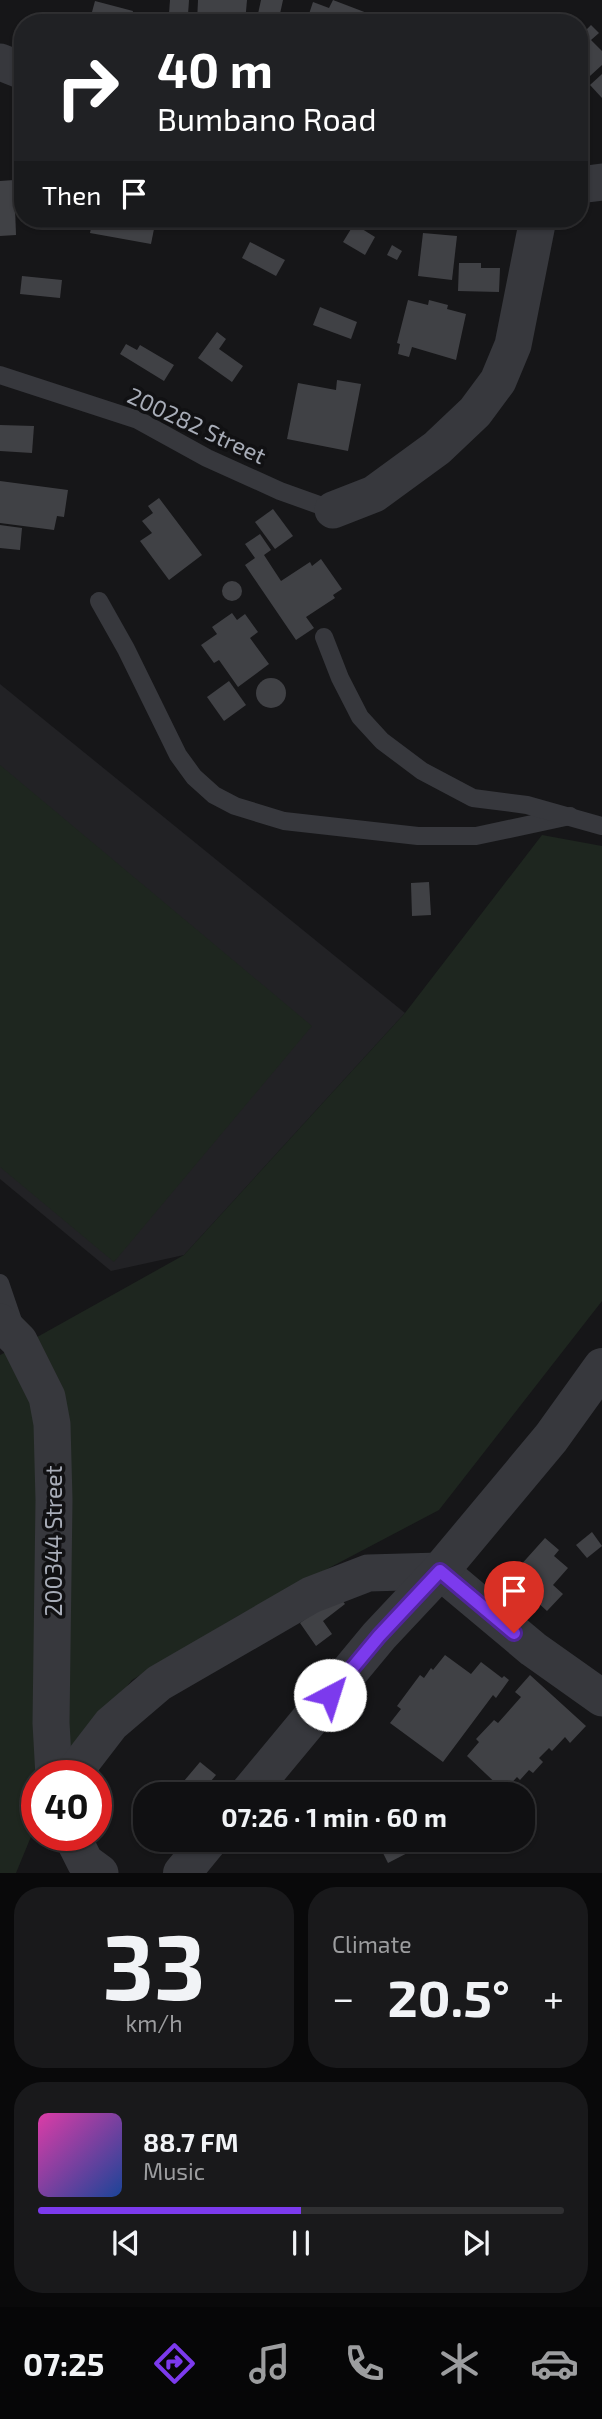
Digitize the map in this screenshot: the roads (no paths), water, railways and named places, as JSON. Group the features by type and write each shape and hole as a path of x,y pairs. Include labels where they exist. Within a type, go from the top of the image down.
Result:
{"street":[{"path":"333,510 374,494 437,448 475,412 498,381 513,345 536,228"},
{"name":"200344 Street","path":"10,1331 47,1397 52,1424 53,1760"},
{"path":"258,1782 379,1636 440,1571 551,1438 602,1367"},
{"path":"83,1760 111,1724 159,1683 311,1595 368,1573 440,1571 533,1648 602,1698"},
{"path":"182,1873 199,1852"}],"lane":[{"name":"200282 Street","path":"0,374 138,420 206,458 280,491 333,510"},
{"path":"99,601 126,649 178,755 194,777 214,795 235,806 284,821 418,836 476,836 570,816"},
{"path":"324,637 360,718 382,741 422,771 473,798 527,805 602,826"},
{"path":"0,1283 10,1331"}]}
